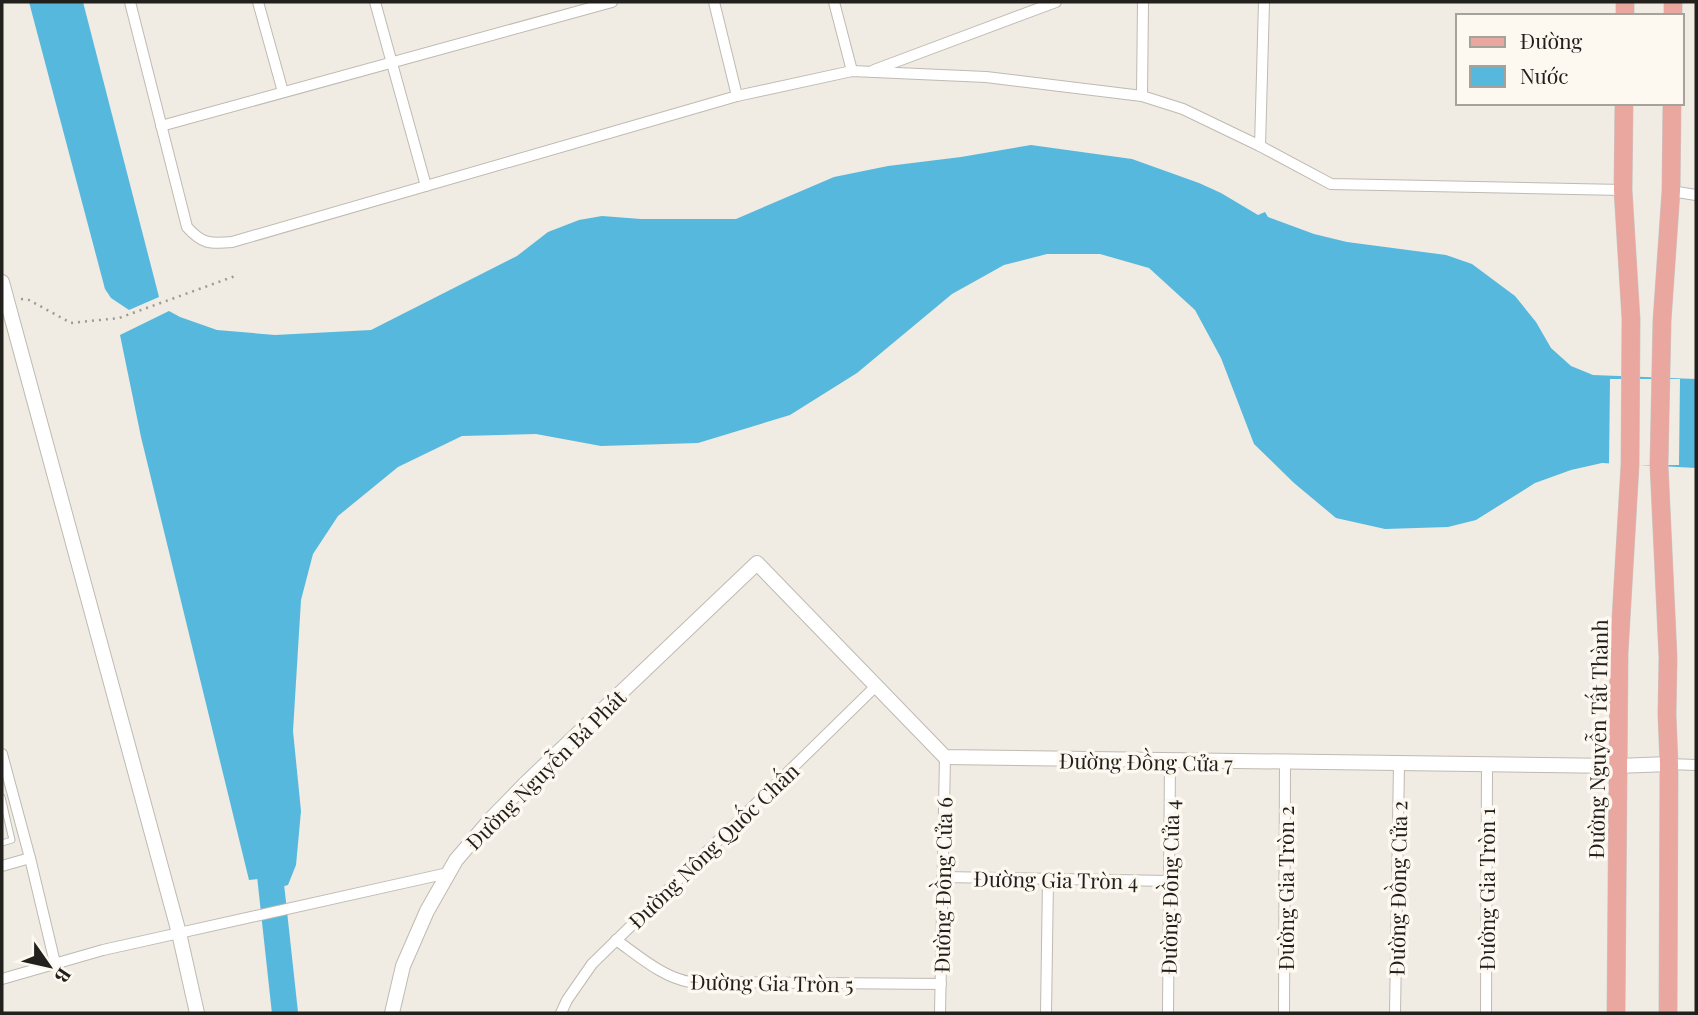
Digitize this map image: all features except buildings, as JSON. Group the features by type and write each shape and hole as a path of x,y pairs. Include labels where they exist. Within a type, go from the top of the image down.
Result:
{"main road":[{"path":"1623,190 1624,105"},
{"path":"1668,1013 1668,657 1659,465 1662,321 1671,191 1672,105"},
{"name":"Đường Nguyễn Tất Thành","path":"1616,1013 1619,653 1630,465 1631,319 1623,190"}],"street":[{"path":"130,2 187,227 197,238 212,244 232,242 737,96 852,71 986,77 1142,96 1183,109 1331,184 1623,190"},
{"path":"258,2 283,92"},
{"path":"375,2 426,186"},
{"path":"559,2 562,16"},
{"path":"162,126 612,2"},
{"path":"713,2 737,96"},
{"path":"834,2 852,71"},
{"path":"868,72 1056,2"},
{"path":"1142,96 1143,2"},
{"path":"1260,146 1264,2"},
{"path":"1671,191 1696,195"},
{"path":"2,282 3,297 178,933 197,1013"},
{"name":"Đường Nguyễn Bá Phát","path":"392,1013 404,966 427,911 464,850 517,792 757,563 876,686"},
{"path":"876,686 945,757"},
{"name":"Đường Nông Quốc Chấn","path":"561,1013 592,964 615,940 876,686"},
{"path":"2,754 55,963"},
{"name":"Đường Đồng Cửa 7","path":"945,757 1487,765 1669,764"},
{"name":"Đường Đồng Cửa 6","path":"940,1013 945,757"},
{"name":"Đường Đồng Cửa 4","path":"1168,1013 1170,761"},
{"name":"Đường Gia Tròn 2","path":"1284,1013 1285,762"},
{"name":"Đường Đồng Cửa 2","path":"1395,1013 1399,764"},
{"path":"1669,764 1696,765"},
{"name":"Đường Gia Tròn 1","path":"1486,1013 1487,765"},
{"path":"2,866 30,858"},
{"path":"2,979 103,950 448,873"},
{"name":"Đường Gia Tròn 4","path":"942,877 1169,881"},
{"path":"1046,1013 1048,879"},
{"name":"Đường Gia Tròn 5","path":"615,940 675,979 691,982 941,984"}],"lane":[{"path":"2,797 12,840 2,843"}],"path":[{"path":"3,297 29,300 71,323 83,322 119,318 238,275"}],"water":[{"path":"29,2 83,2 159,297 129,310 111,298 105,289"},
{"path":"1031,145 1132,159 1199,183 1258,215 1265,212 1268,217 1314,234 1347,242 1446,255 1472,264 1515,296 1536,322 1551,348 1571,366 1593,375 1696,379 1696,468 1602,463 1571,470 1535,483 1476,520 1448,527 1385,529 1336,518 1294,483 1254,444 1221,358 1195,310 1149,268 1100,254 1047,254 1004,265 952,294 857,373 790,415 698,443 601,446 536,434 462,436 398,467 338,516 313,554 301,600 293,731 301,811 296,865 288,885 267,891 258,879 249,880 141,437 120,335 169,311 217,330 275,335 371,330 517,256 548,232 579,220 602,216 641,219 736,219 834,177 888,166"}],"pier":[{"path":"1610,379 1680,379 1679,465 1609,465"}],"waterway":[{"path":"268,857 285,1013"}]}
